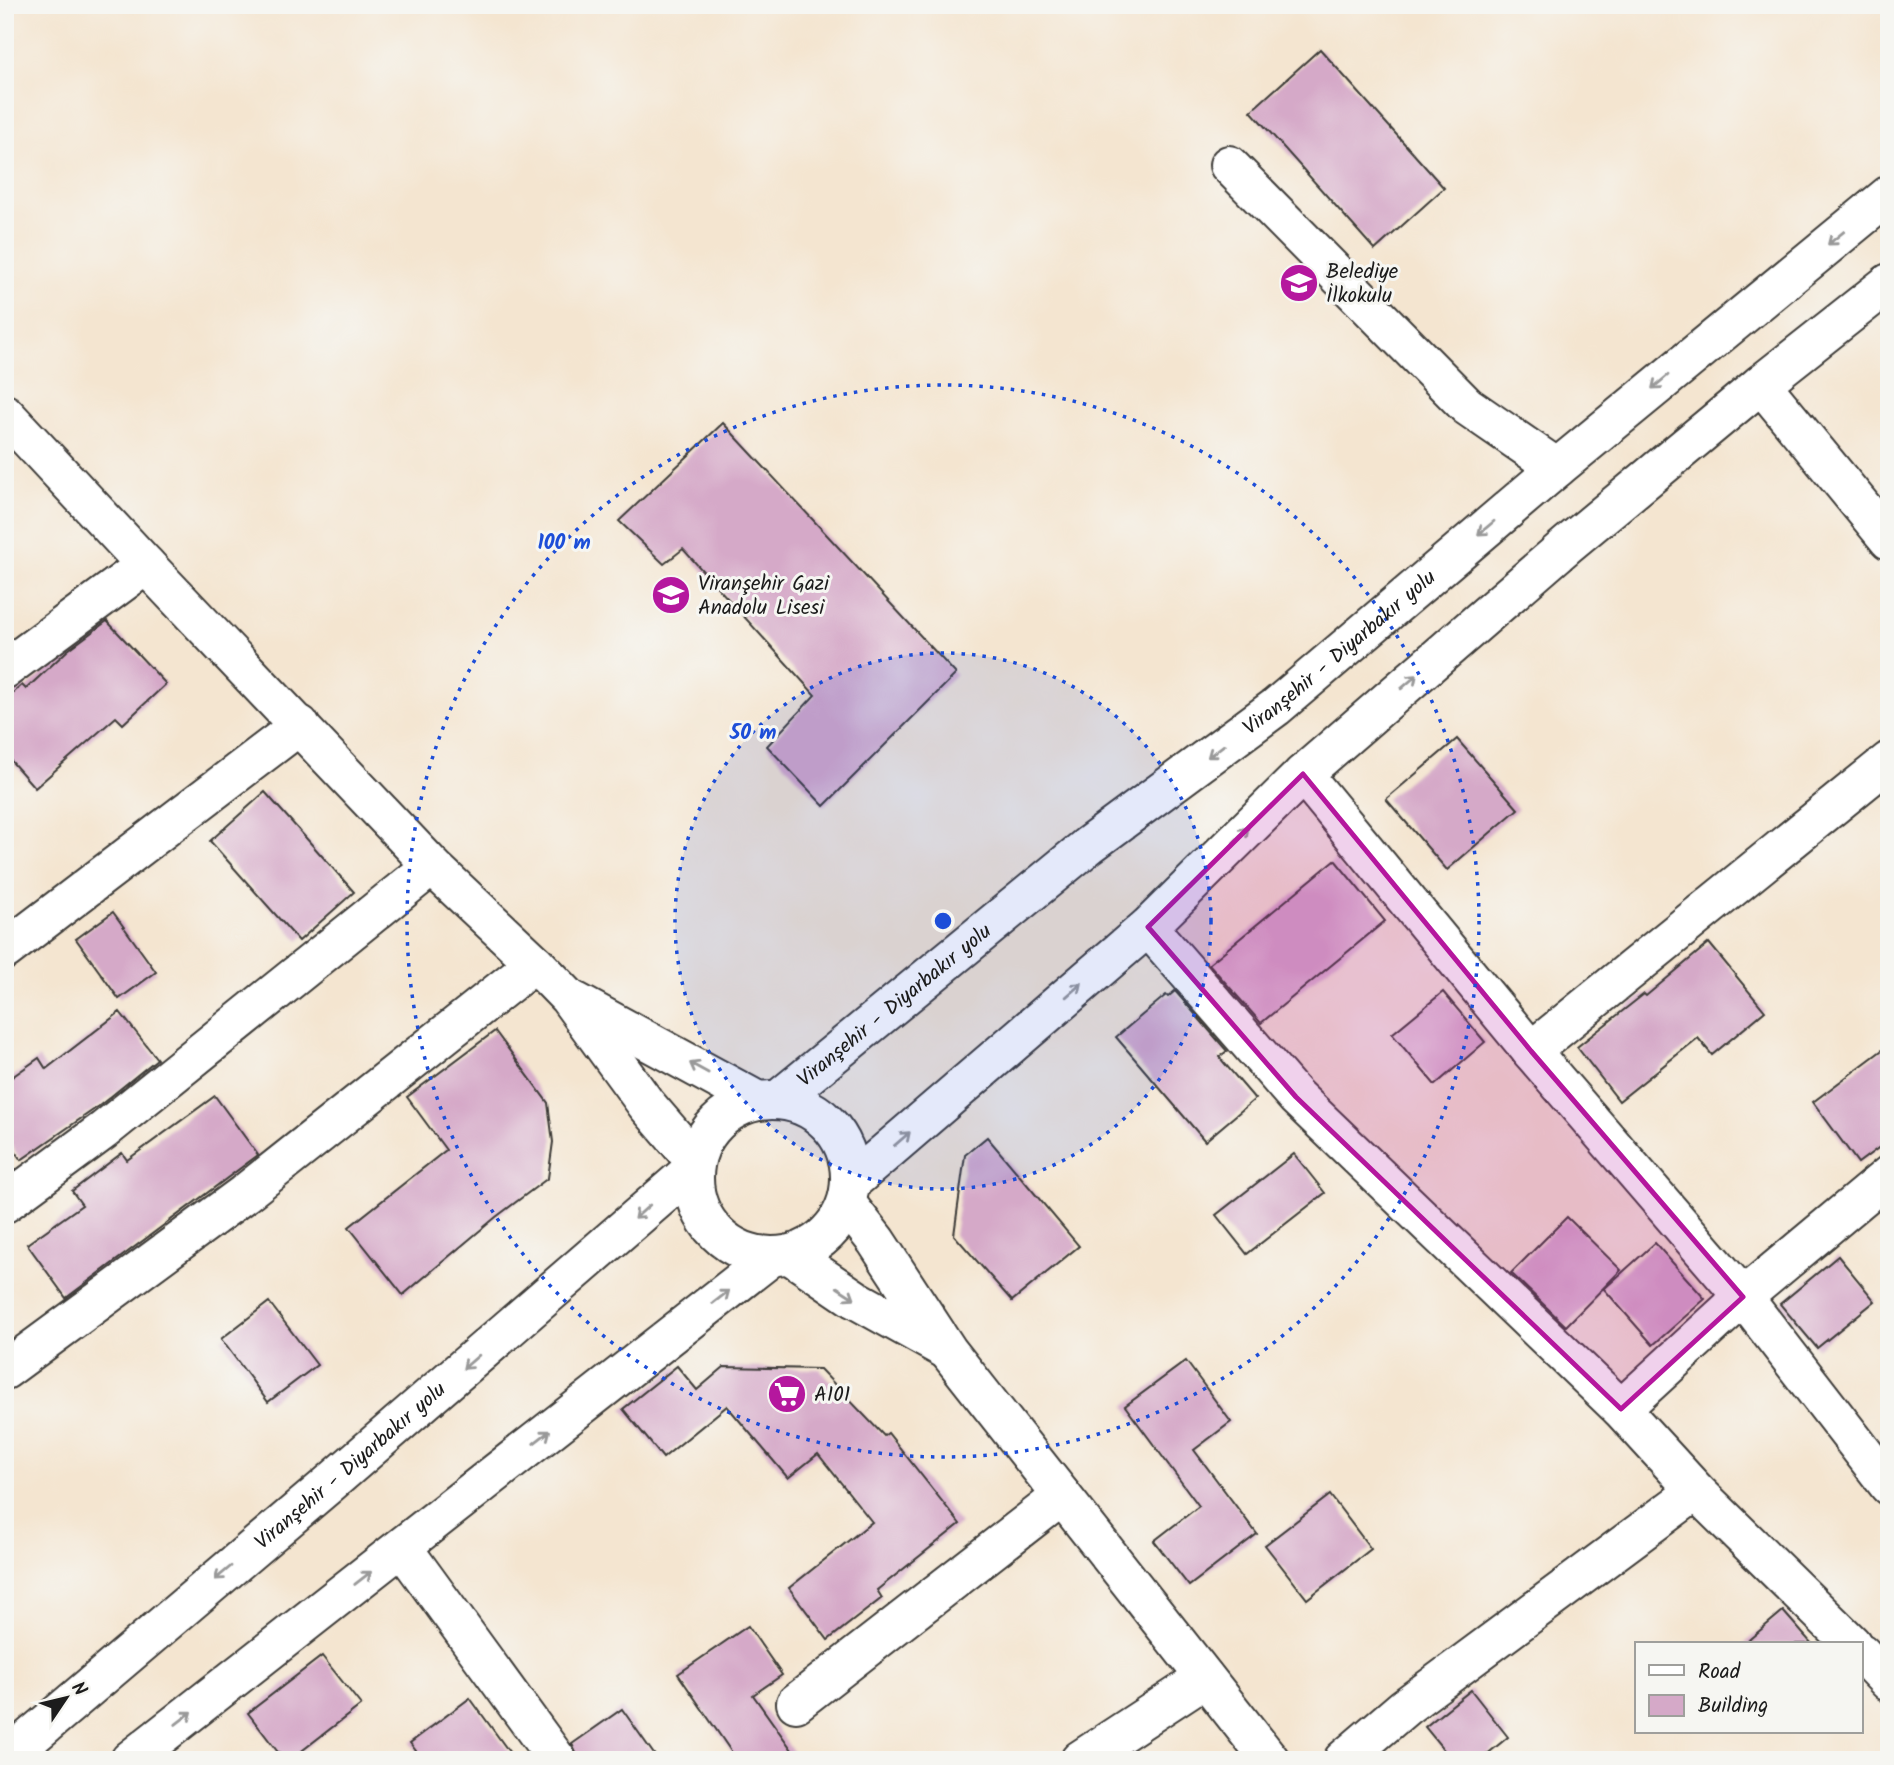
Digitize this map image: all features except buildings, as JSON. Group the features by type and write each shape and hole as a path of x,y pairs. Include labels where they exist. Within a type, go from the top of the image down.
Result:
{"street":[{"path":"1229,165 1467,406 1557,468"},
{"name":"Viranşehir - Diyarbakır yolu","path":"768,1100 1089,845 1276,707 1557,468 1889,195"},
{"path":"848,1194 1148,927 1303,774 1567,545 1761,384 1889,284"},
{"path":"1761,384 1889,540"},
{"path":"5,414 432,866 535,962 568,997 646,1104 695,1164"},
{"path":"5,669 146,565"},
{"path":"5,950 300,725"},
{"path":"1531,1051 1889,761"},
{"path":"1303,774 1531,1051 1743,1297 1889,1486"},
{"path":"5,1203 115,1121 432,866"},
{"path":"1148,927 1296,1097 1621,1409 1696,1491 1850,1642"},
{"path":"5,1370 244,1194 535,962"},
{"path":"568,997 768,1100 802,1106 823,1118 839,1136 849,1159 848,1194 837,1222 825,1237 808,1248 780,1256 749,1254 729,1244 713,1230 701,1211 694,1190 695,1164 704,1140 718,1121 737,1108 768,1100"},
{"name":"Viranşehir - Diyarbakır yolu","path":"5,1759 328,1485 695,1164"},
{"path":"1621,1409 1743,1297 1889,1175"},
{"path":"848,1194 948,1351 1270,1760"},
{"path":"780,1256 948,1351"},
{"path":"143,1756 402,1547 780,1256"},
{"path":"1343,1760 1405,1707 1696,1491"},
{"path":"796,1703 1062,1496"},
{"path":"402,1547 557,1760"},
{"path":"1862,1654 1889,1682"},
{"path":"1080,1760 1205,1678"}],"highlighted area":[{"path":"1303,774 1531,1051 1743,1297 1621,1409 1296,1097 1148,927"}],"place":[{"name":"Belediye İlkokulu","path":"1299,283"},
{"name":"Viranşehir Gazi Anadolu Lisesi","path":"671,595"},
{"name":"A101","path":"787,1394"}]}
